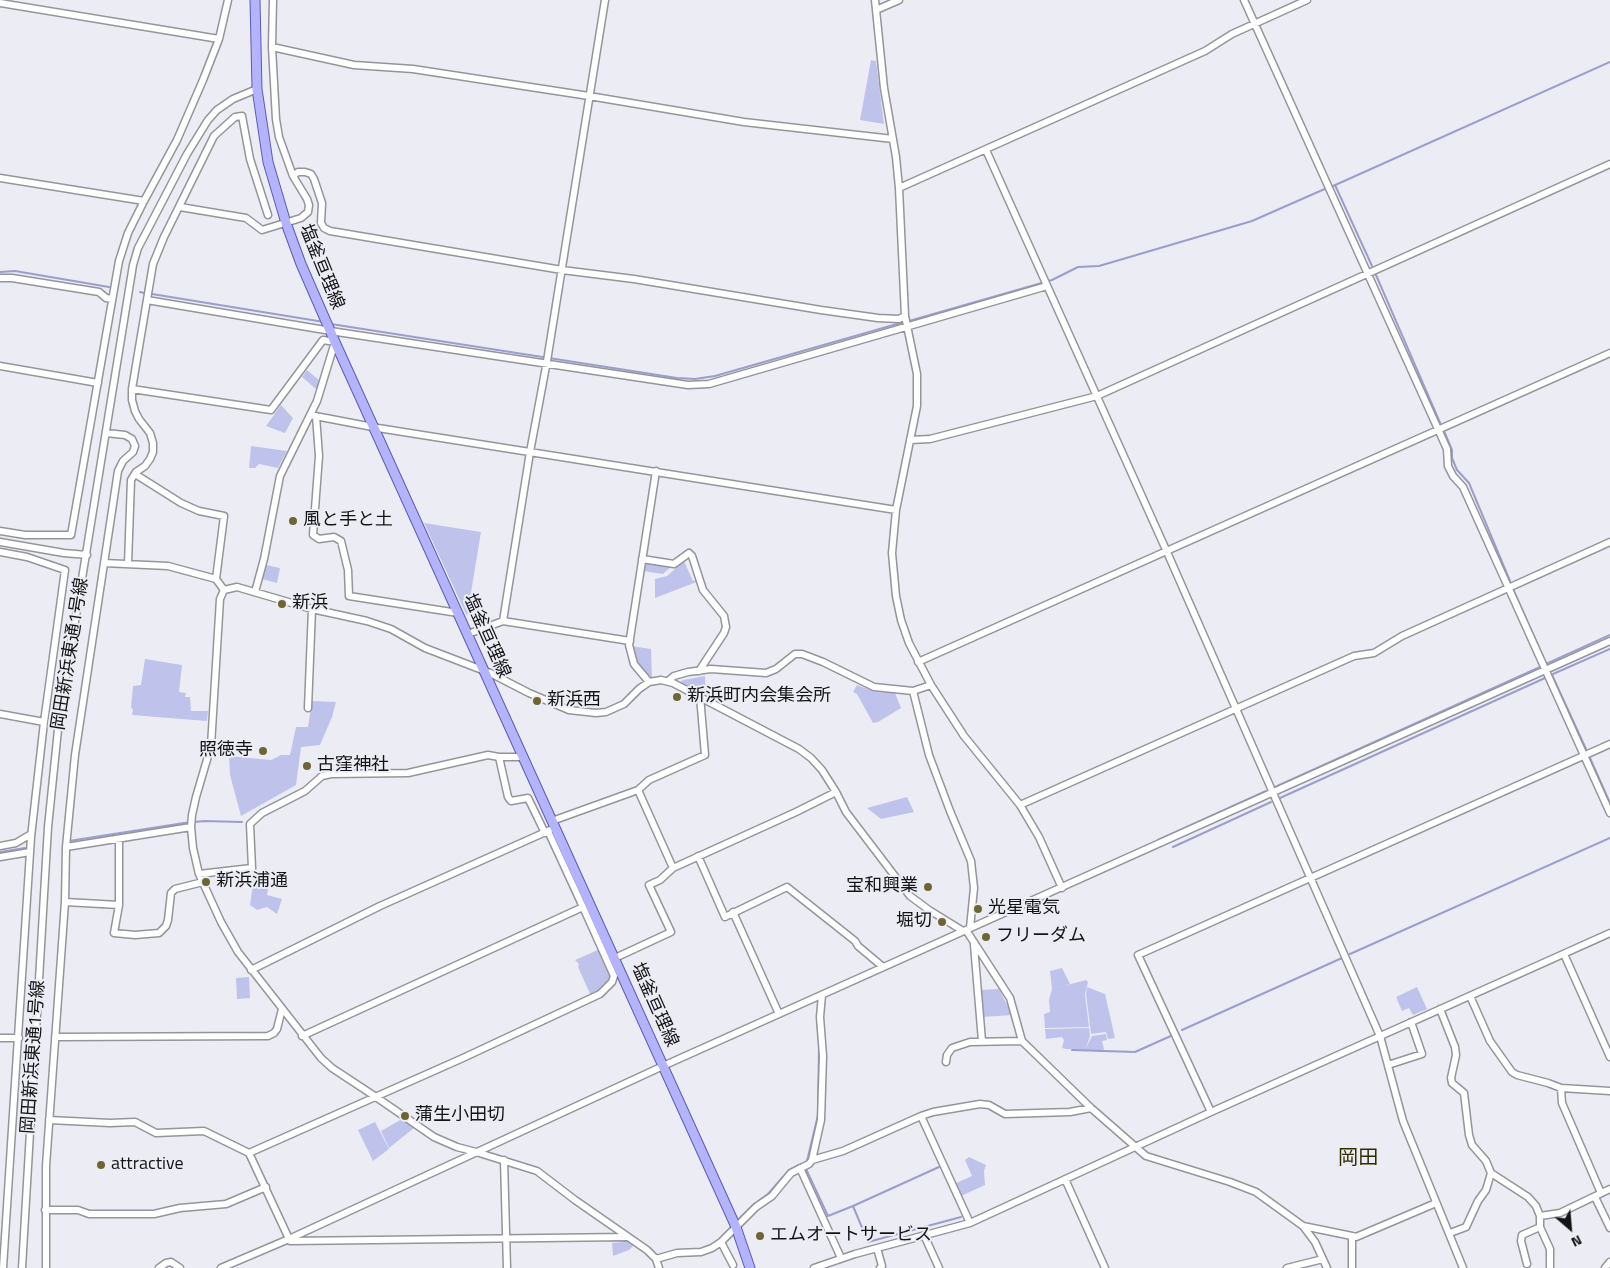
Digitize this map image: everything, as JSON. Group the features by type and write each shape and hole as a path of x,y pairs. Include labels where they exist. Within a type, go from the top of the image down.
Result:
{"main road":[{"name":"塩釜亘理線","path":"255,0 258,89 268,162 286,223 301,264 523,757 550,828 615,958 736,1227 750,1268"}],"street":[{"path":"0,531 25,535 71,535 119,261 128,234 189,115 219,39 228,0"},
{"path":"180,207 246,218 258,229 262,230 306,215 310,208 307,199 293,176 279,137 276,119 272,47 273,0"},
{"path":"503,621 605,0"},
{"path":"875,0 884,88 899,188 906,322 917,374 917,406 896,510 892,552 896,596 909,643 931,685 964,736 1020,805 1039,837 1062,888"},
{"path":"876,10 899,0"},
{"path":"1244,0 1439,430 1447,449 1448,466 1453,476 1463,487 1610,813"},
{"path":"899,188 1205,51 1232,34 1306,0"},
{"path":"0,3 219,39"},
{"path":"272,47 354,65 413,69 744,122 893,139"},
{"name":"岡田新浜東通1号線","path":"22,1268 48,827 59,720 134,265 138,248 186,154 208,120 217,110 233,99 258,89"},
{"path":"128,564 131,480 150,459 153,452 150,433 136,411 132,400 132,389 153,264 164,237 214,136 235,116 242,116 250,159 268,215"},
{"path":"986,150 1167,552 1380,1036 1403,1121 1463,1268"},
{"path":"910,440 930,439 1097,396 1367,272 1610,164"},
{"path":"293,176 298,172 311,174 322,203 321,223 324,228 330,231 562,270 634,279 878,318 898,319 906,322"},
{"path":"0,178 144,201"},
{"path":"0,278 12,278 99,292 106,298 112,299"},
{"path":"147,300 329,329 547,360 688,386 708,384 906,322 1046,283"},
{"path":"132,389 271,410 323,340 335,342 313,415 280,476 264,559 255,592"},
{"path":"918,662 1610,353"},
{"path":"0,366 98,383"},
{"path":"313,415 374,427 896,510"},
{"path":"313,415 319,456 313,535 319,538 334,537 341,541 348,570 349,596 458,613"},
{"path":"46,1268 46,1166 65,902 67,843 75,754 118,471 123,461 133,452 135,446 132,439 125,434 106,433"},
{"path":"649,682 634,664 629,645 656,471"},
{"path":"135,474 181,503 199,511 224,516 216,579"},
{"path":"0,542 87,555"},
{"path":"1020,805 1354,656 1374,653 1402,636 1610,542"},
{"path":"0,552 28,557 65,570 31,834 20,1038 4,1211 3,1268"},
{"path":"642,559 674,564 689,553 692,556 703,590 724,616 726,627 724,633 699,671"},
{"path":"104,563 168,566 216,579 224,590"},
{"path":"659,1268 656,1259 537,1171 457,1147 434,1137 332,1068 302,1036 238,952 199,874 193,848 192,823 196,797 211,746 220,599 224,590 237,587 391,629 425,648 484,671 569,710 596,713 606,712 624,704 649,682 668,681 700,696 805,753 822,770 846,812 910,896 928,910 966,929 1010,998 1022,1041 1091,1108 1146,1156 1256,1192 1303,1226 1315,1242 1327,1268"},
{"path":"308,708 312,609"},
{"path":"468,634 503,621 630,641"},
{"path":"221,1268 289,1239 663,1066 966,929 1062,888 1610,641"},
{"path":"668,681 674,676 711,669 766,673 776,669 795,654 802,654 874,687 913,691 931,685"},
{"path":"913,691 929,755 971,860 974,888 966,929"},
{"path":"251,970 380,906 638,790 649,780 705,755 700,696"},
{"path":"0,714 44,722"},
{"path":"1211,1112 1138,955 1610,744"},
{"path":"199,874 252,868 250,824 262,813 304,791 322,776 331,774 408,773 488,755 523,757"},
{"path":"249,1153 594,998 612,982 614,976 550,828 528,798 512,801 508,797 499,757"},
{"path":"638,790 673,868"},
{"path":"615,958 671,932 649,885 660,880 673,868 836,792"},
{"path":"67,843 119,839 192,823"},
{"path":"0,846 16,843 31,834"},
{"path":"119,839 119,905 114,933 135,935 159,933 166,926 168,920 171,893 175,889 203,882"},
{"path":"0,858 30,852"},
{"path":"698,856 725,916 787,887 855,941 858,946 883,967"},
{"path":"65,902 119,905"},
{"path":"302,1036 583,907"},
{"path":"733,912 779,1014"},
{"path":"814,1268 841,1258 970,1223 1211,1112 1610,933"},
{"path":"974,942 982,1040"},
{"path":"1564,954 1610,1056"},
{"path":"656,1259 676,1253 700,1252 712,1248 721,1242 756,1207 772,1196 791,1173 810,1164 821,1120 823,1056 820,1017 822,995"},
{"path":"1470,996 1490,1041 1512,1072 1517,1075 1548,1082 1561,1088 1610,1091"},
{"path":"55,1037 268,1036 277,1029 282,1009"},
{"path":"1440,1009 1455,1047 1456,1055 1451,1078 1452,1083 1464,1093 1472,1145 1486,1161 1491,1173 1528,1197 1536,1206 1540,1216 1540,1226 1550,1249 1550,1268"},
{"path":"1388,1065 1422,1054 1411,1022"},
{"path":"0,1038 20,1038"},
{"path":"946,1062 947,1055 952,1048 970,1042 982,1040 1022,1041"},
{"path":"1561,1088 1562,1103 1610,1228"},
{"path":"812,1160 843,1151 921,1116 980,1104 989,1105 1005,1114 1070,1112 1091,1108"},
{"path":"921,1116 970,1223"},
{"path":"50,1120 110,1123 134,1122 156,1134 204,1131 249,1153 290,1241 627,1237"},
{"path":"504,1160 507,1268"},
{"path":"800,1168 841,1258"},
{"path":"1450,1233 1466,1227 1478,1201 1486,1190 1491,1173"},
{"path":"1066,1179 1105,1268"},
{"path":"45,1210 78,1210 89,1214 154,1214 180,1208 226,1204 266,1187"},
{"path":"1540,1216 1560,1213 1610,1189"},
{"path":"1303,1226 1356,1236 1436,1202"},
{"path":"1527,1264 1521,1241 1522,1235 1540,1226"},
{"path":"924,1235 939,1268"},
{"path":"1352,1236 1352,1268"},
{"path":"721,1242 733,1265"},
{"path":"877,1248 882,1266 880,1268"},
{"path":"1287,1268 1323,1259"},
{"path":"159,1268 171,1262 180,1268"},
{"path":"1605,1268 1610,1262"}],"shaded area":[{"path":"871,60 876,61 884,124 860,120"},
{"path":"307,370 320,381 317,390 302,377"},
{"path":"281,405 293,418 285,433 266,426"},
{"path":"251,446 287,451 278,468 259,464 255,468 249,468"},
{"path":"424,523 481,532 467,617 467,616"},
{"path":"684,561 693,581 698,579 699,581 655,598 655,579 667,576"},
{"path":"645,562 672,566 663,574 643,571"},
{"path":"266,565 280,568 277,583 262,579"},
{"path":"631,646 651,649 652,678 649,679 635,660"},
{"path":"145,659 182,665 179,692 186,693 185,697 190,697 191,711 208,711 207,721 132,715 133,686 141,685"},
{"path":"705,676 706,697 680,682 683,680"},
{"path":"857,685 875,692 895,693 901,708 873,723 857,694 853,692"},
{"path":"312,701 336,702 320,745 301,747 296,785 241,816 230,775 229,756 271,760 281,755 290,755 296,727 308,727"},
{"path":"907,797 914,812 881,819 867,808"},
{"path":"255,871 271,874 267,895 282,899 277,914 267,907 257,910 250,905"},
{"path":"600,949 611,976 598,992 591,996 578,967 579,964 575,960"},
{"path":"1062,968 1070,984 1056,988 1086,980 1088,982 1085,994 1089,1027 1045,1028 1044,1014 1050,1012 1049,1000 1052,989 1050,971"},
{"path":"249,977 250,998 237,999 236,978"},
{"path":"1087,987 1105,994 1115,1038 1108,1039 1106,1032 1091,1034 1086,994"},
{"path":"1417,987 1427,1009 1413,1015 1409,1008 1402,1011 1396,997"},
{"path":"999,989 1012,1015 982,1017 979,990"},
{"path":"1089,1028 1090,1036 1086,1048 1092,1036 1106,1034 1107,1040 1102,1041 1104,1049 1102,1052 1062,1048 1064,1040 1062,1037 1046,1039 1045,1029"},
{"path":"402,1119 414,1128 389,1148 381,1131"},
{"path":"375,1122 389,1149 373,1161 358,1130"},
{"path":"969,1157 986,1165 984,1171 985,1185 961,1196 954,1184 972,1176 965,1160"},
{"path":"624,1240 634,1245 629,1250 613,1256 612,1243 623,1242"}],"waterway":[{"path":"1333,186 1610,62"},
{"path":"1335,185 1372,266"},
{"path":"909,321 1052,280 1078,267 1099,266 1252,221 1327,188"},
{"path":"0,272 15,271 109,287"},
{"path":"1376,275 1441,425"},
{"path":"140,292 144,293"},
{"path":"152,294 324,322"},
{"path":"331,324 677,378 695,379 715,376 904,322"},
{"path":"1444,431 1452,450 1452,458 1457,470 1469,483 1510,581"},
{"path":"1513,589 1546,664"},
{"path":"1546,664 1610,635"},
{"path":"1553,674 1610,649"},
{"path":"1275,787 1540,667"},
{"path":"1552,675 1586,749"},
{"path":"1280,798 1545,678"},
{"path":"1590,758 1610,803"},
{"path":"1158,840 1266,791"},
{"path":"1173,847 1271,802"},
{"path":"69,841 184,823 204,821 242,822"},
{"path":"1350,954 1610,838"},
{"path":"0,852 25,848"},
{"path":"1182,1030 1342,958"},
{"path":"817,1017 818,1032"},
{"path":"1072,1050 1135,1052 1173,1035"},
{"path":"818,1107 819,1045"},
{"path":"807,1161 818,1115"},
{"path":"739,1219 768,1194 789,1170 799,1165"},
{"path":"853,1206 939,1167"},
{"path":"806,1169 828,1216 853,1206 868,1242 961,1217"}],"place":[{"name":"風と手と土","path":"293,521"},
{"name":"新浜","path":"282,604"},
{"name":"新浜町内会集会所","path":"677,697"},
{"name":"新浜西","path":"537,701"},
{"name":"照徳寺","path":"263,751"},
{"name":"古窪神社","path":"307,766"},
{"name":"新浜浦通","path":"206,882"},
{"name":"宝和興業","path":"928,887"},
{"name":"光星電気","path":"978,909"},
{"name":"堀切","path":"942,922"},
{"name":"フリーダム","path":"986,937"},
{"name":"蒲生小田切","path":"405,1116"},
{"name":"attractive","path":"101,1165"},
{"name":"エムオートサービス","path":"760,1236"}],"district":[{"name":"岡田","path":"1358,1159"}]}
